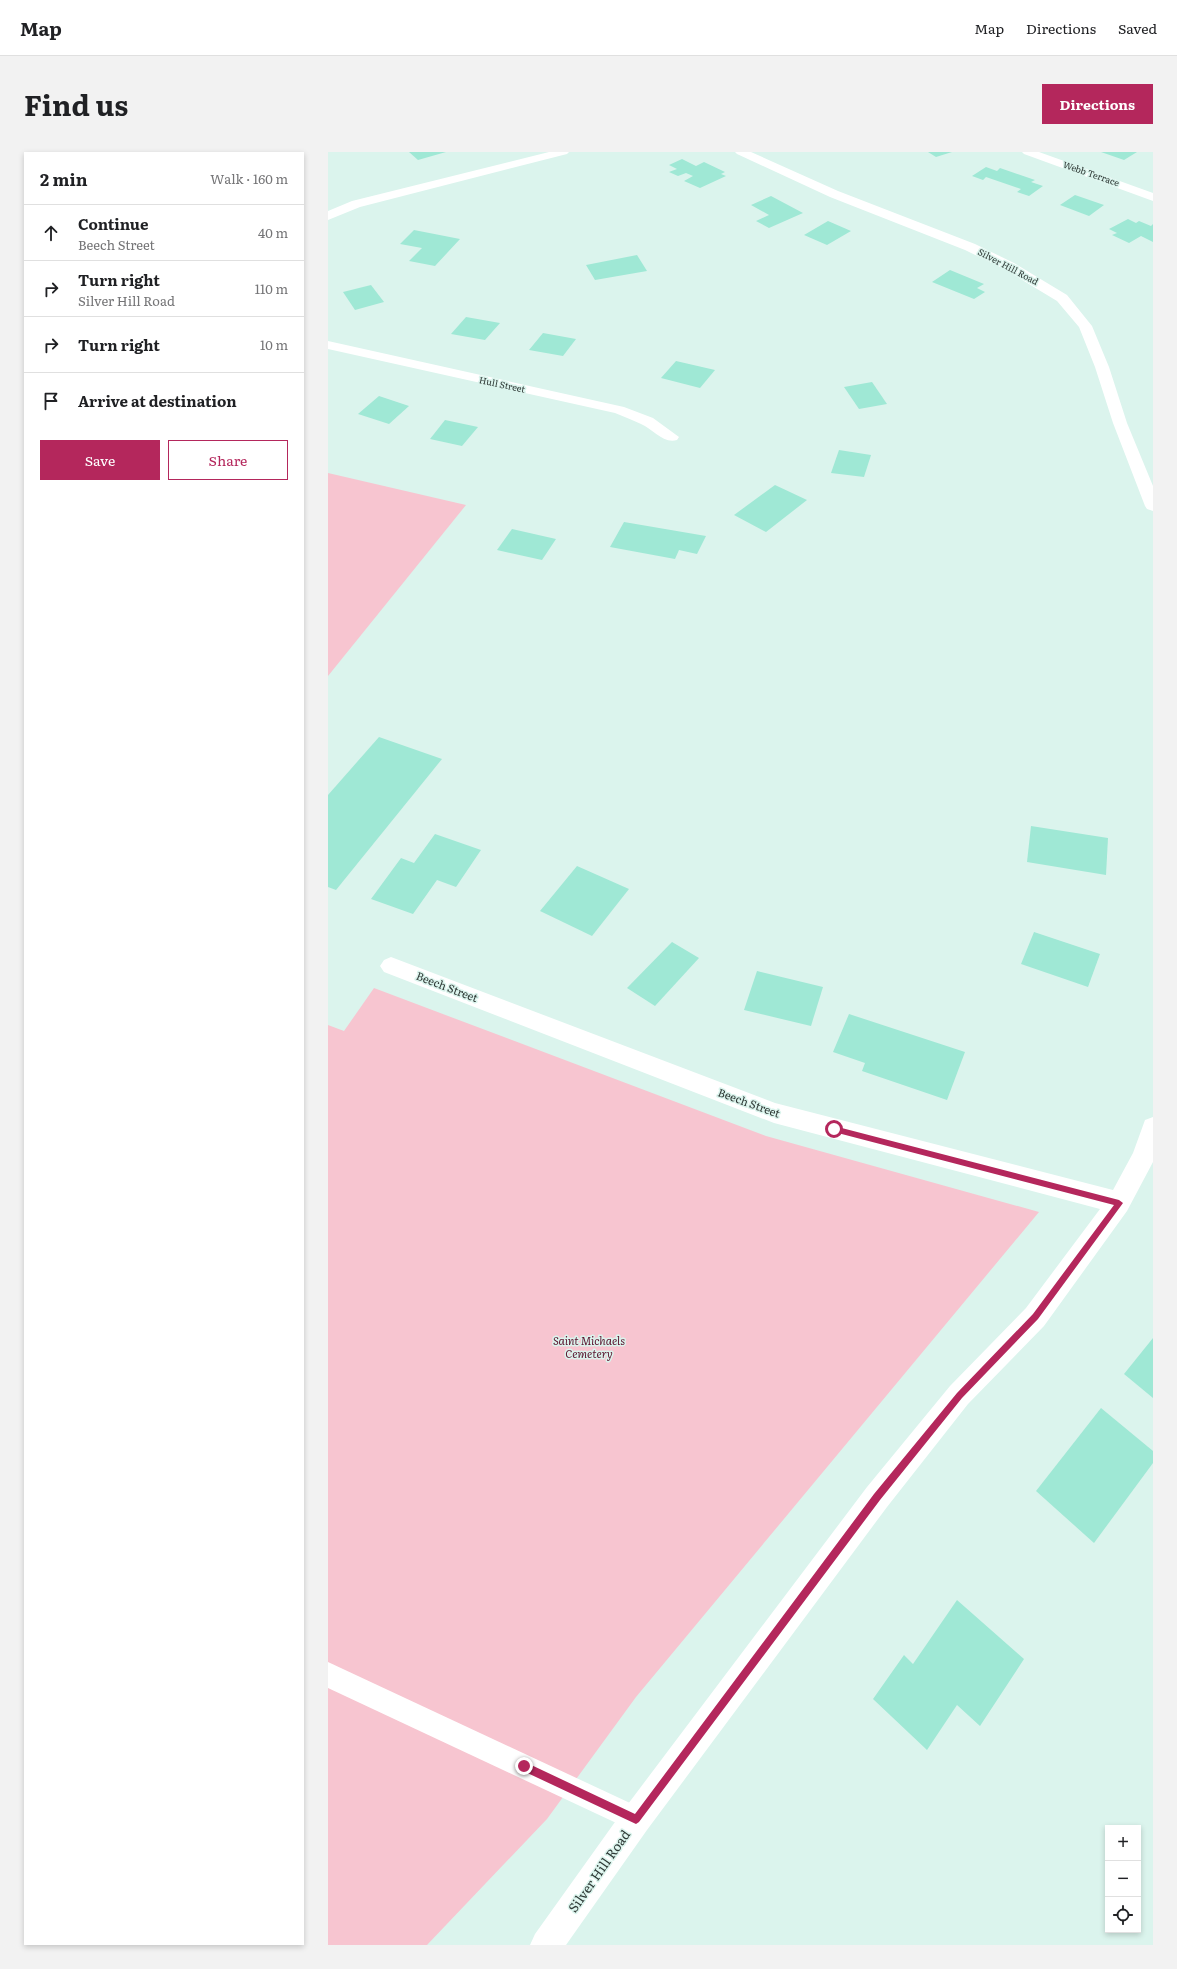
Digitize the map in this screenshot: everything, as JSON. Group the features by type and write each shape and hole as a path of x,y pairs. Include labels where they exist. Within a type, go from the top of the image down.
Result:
{"street":[{"path":"328,216 356,204 563,152"},
{"name":"Silver Hill Road","path":"741,152 834,194 970,247 1009,266 1062,298 1085,326 1102,367 1120,423 1153,506"},
{"name":"Webb Terrace","path":"1028,152 1153,197"},
{"name":"Hull Street","path":"328,345 619,410 648,421 672,437"},
{"name":"Beech Street","path":"391,966 774,1113 1119,1203"},
{"name":"Silver Hill Road","path":"546,1945 636,1819 877,1497 960,1395 1035,1317 1119,1203 1144,1156 1153,1127"}],"lane":[{"path":"328,1675 636,1819"}],"green space":[{"path":"328,473 466,505 328,676"},
{"name":"Saint Michaels Cemetery","path":"374,988 766,1136 1039,1212 636,1697 547,1819 427,1945 328,1945 328,1025 344,1031"}],"building":[{"path":"409,152 446,152 418,160"},
{"path":"928,152 952,152 936,157"},
{"path":"1101,152 1137,152 1124,160"},
{"path":"682,159 696,166 704,162 725,172 721,174 726,176 700,188 684,181 693,176 686,173 678,176 669,172 677,169 669,165"},
{"path":"986,167 997,171 1000,168 1035,180 1031,182 1043,186 1029,196 1017,192 1021,189 986,177 983,180 972,176"},
{"path":"1075,195 1104,205 1089,216 1060,205"},
{"path":"771,196 803,213 769,228 756,221 769,215 751,205"},
{"path":"1128,219 1136,223 1139,221 1151,226 1153,224 1153,242 1141,236 1129,243 1112,235 1117,233 1109,229"},
{"path":"828,221 851,231 827,245 804,235"},
{"path":"414,230 460,239 435,266 409,261 422,248 400,244"},
{"path":"637,255 647,271 595,280 586,265"},
{"path":"950,270 984,284 977,288 985,292 974,299 932,282"},
{"path":"371,285 384,302 355,310 343,292"},
{"path":"466,317 500,323 485,340 451,334"},
{"path":"543,333 576,339 563,356 529,350"},
{"path":"676,361 715,370 700,388 661,378"},
{"path":"872,382 887,404 859,409 844,387"},
{"path":"379,396 409,406 389,424 358,414"},
{"path":"445,420 478,427 462,446 430,439"},
{"path":"839,450 871,455 864,477 831,473"},
{"path":"775,485 807,500 766,532 734,515"},
{"path":"624,522 706,536 697,554 679,550 675,559 610,547"},
{"path":"512,529 556,539 542,560 497,550"},
{"path":"379,737 442,759 336,890 328,887 328,795"},
{"path":"1031,826 1108,838 1106,875 1027,862"},
{"path":"435,834 481,850 456,887 437,880 413,914 371,899 401,858 414,863"},
{"path":"577,866 629,889 592,936 540,911"},
{"path":"1034,932 1100,954 1088,987 1021,964"},
{"path":"672,942 699,958 655,1006 627,988"},
{"path":"757,971 823,987 811,1026 744,1010"},
{"path":"849,1014 965,1052 947,1100 862,1071 865,1063 833,1052"},
{"path":"1153,1338 1153,1398 1124,1374"},
{"path":"1101,1408 1153,1451 1153,1463 1094,1543 1036,1491"},
{"path":"957,1600 1024,1659 980,1726 957,1705 927,1750 873,1699 904,1655 913,1664"}],"route":[{"path":"524,1766 636,1819 877,1497 960,1395 1035,1317 1119,1203 834,1129"}]}
